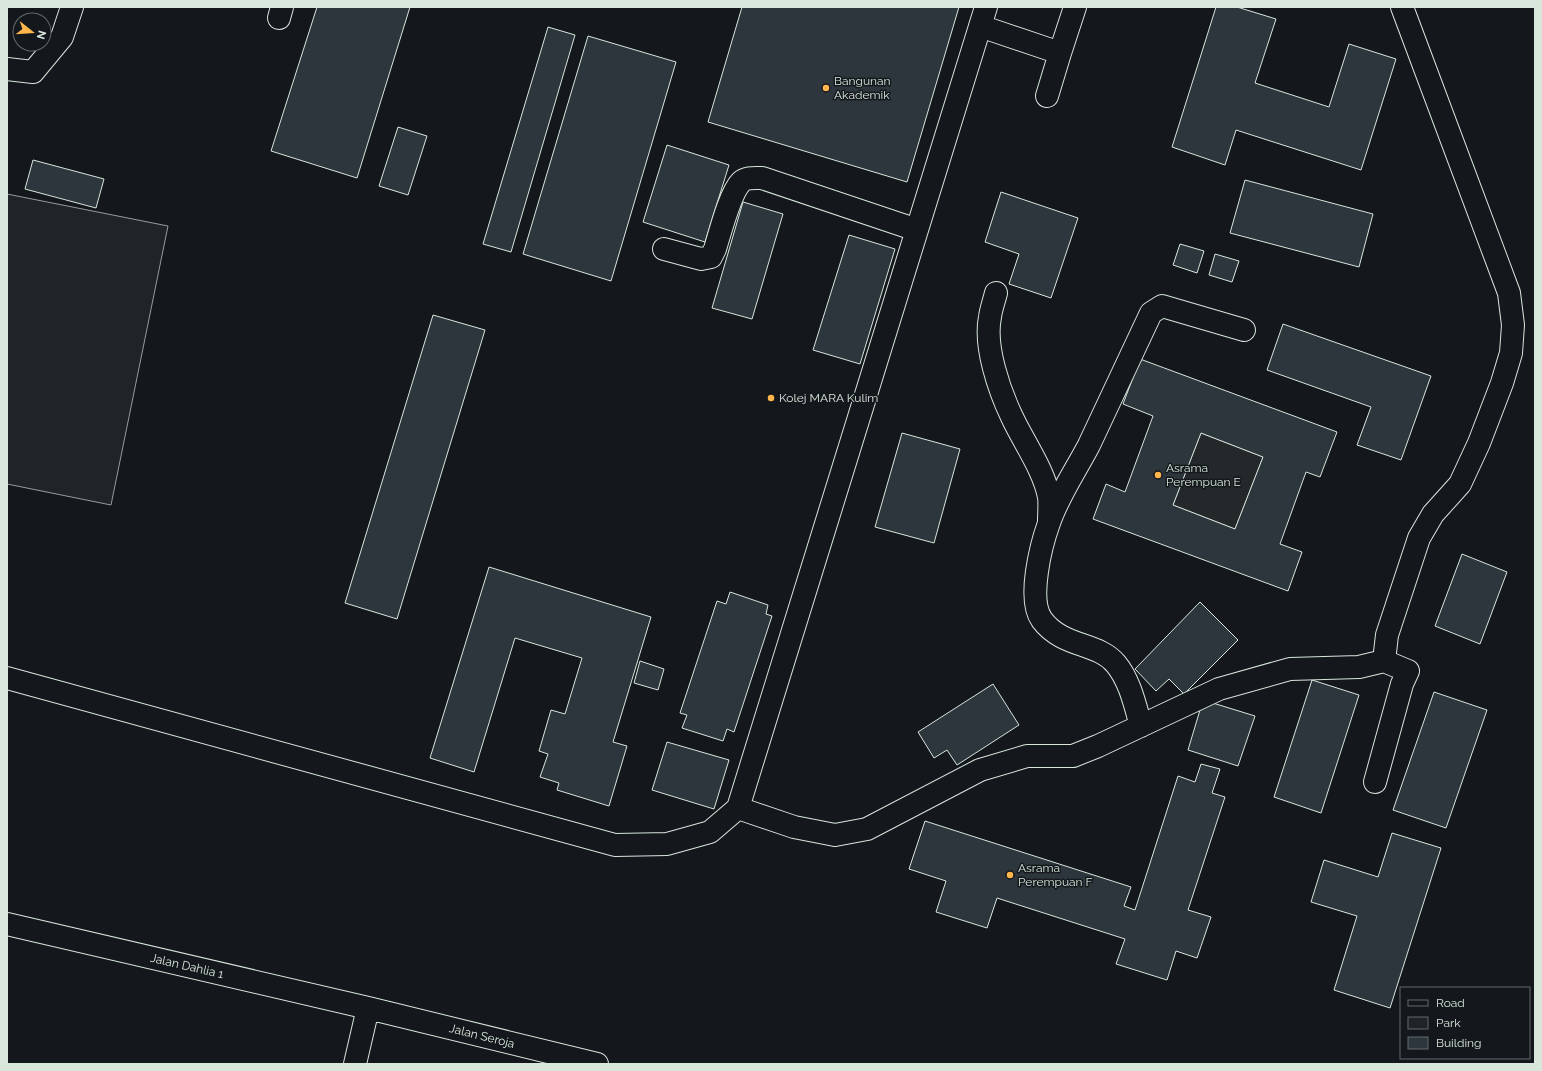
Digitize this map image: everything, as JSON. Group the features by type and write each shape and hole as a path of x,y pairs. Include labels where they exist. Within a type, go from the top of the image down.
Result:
{"street":[{"path":"7,69 32,72 62,37 72,7"},
{"path":"1047,96 1075,7"},
{"path":"1384,661 1387,635 1419,538 1434,514 1460,484 1479,444 1502,383 1511,353 1514,325 1509,293 1402,7"},
{"path":"7,678 615,845 667,844 710,832 738,808 983,17 1060,53"},
{"path":"664,249 701,259 711,257 734,192 742,181 752,178 762,178 917,230"},
{"path":"996,293 990,317 989,345 997,378 1011,416 1043,479 1049,497 1050,521"},
{"path":"1141,726 1127,682 1116,664 1098,651 1071,642 1055,633 1041,619 1036,599 1036,576 1041,550 1050,521 1089,444 1151,313 1162,306 1244,330"},
{"path":"738,808 794,827 835,835 867,828 980,770 1027,756 1073,756 1219,689 1290,669 1360,667 1384,661 1408,672 1402,684 1375,782"},
{"name":"Jalan Dahlia 1","path":"7,924 368,1008"},
{"path":"354,1064 368,1008"},
{"name":"Jalan Seroja","path":"368,1008 597,1064"}],"green space":[{"path":"7,194 168,226 111,505 7,484"}],"shaded area":[{"path":"1201,433 1263,457 1235,529 1173,505"}],"building":[{"path":"317,7 410,7 357,178 271,151"},
{"name":"Bangunan Akademik","path":"742,7 959,7 907,182 708,122"},
{"path":"1216,7 1237,7 1276,19 1255,83 1329,107 1349,44 1396,59 1361,170 1236,130 1225,165 1172,147"},
{"path":"548,27 575,35 511,252 483,244"},
{"path":"588,36 676,62 611,281 523,254"},
{"path":"398,127 427,136 408,195 379,186"},
{"path":"667,145 729,165 705,242 643,222"},
{"path":"33,160 104,179 96,208 25,189"},
{"path":"1245,180 1373,214 1359,267 1230,233"},
{"path":"1001,192 1078,218 1051,298 1009,284 1019,254 985,242"},
{"path":"743,202 783,214 752,319 712,308"},
{"path":"849,235 895,249 860,364 813,350"},
{"path":"1180,244 1204,251 1197,273 1173,265"},
{"path":"1215,254 1239,261 1232,282 1209,275"},
{"path":"433,315 485,330 397,619 345,603"},
{"path":"1283,324 1431,376 1401,460 1357,445 1371,407 1267,370"},
{"name":"Asrama Perempuan E","path":"1140,359 1337,432 1320,477 1306,472 1280,544 1302,552 1288,591 1093,519 1106,484 1125,492 1153,416 1123,404","holes":["1201,433 1263,457 1235,529 1173,505"]},
{"path":"902,433 960,449 934,543 875,527"},
{"path":"1462,554 1507,572 1480,644 1435,626"},
{"path":"489,567 651,617 613,742 627,746 609,806 557,790 559,783 540,777 548,754 539,751 551,710 565,714 582,658 515,638 474,772 430,758"},
{"path":"730,592 768,605 766,614 772,616 734,732 727,729 723,741 682,728 687,715 680,713 717,601 726,604"},
{"path":"1200,602 1238,640 1184,694 1169,679 1156,691 1135,669"},
{"path":"640,661 664,669 658,690 634,683"},
{"path":"1312,680 1359,695 1321,813 1274,797"},
{"path":"993,684 1019,725 957,765 947,750 934,758 918,732"},
{"path":"1434,692 1487,710 1446,828 1393,810"},
{"path":"1203,700 1255,716 1238,766 1188,750"},
{"path":"667,742 729,760 714,809 652,790"},
{"name":"Asrama Perempuan F","path":"1201,764 1220,769 1212,793 1225,797 1188,910 1211,917 1197,958 1176,951 1167,980 1116,964 1125,939 997,898 987,928 936,912 946,881 909,869 925,821 1131,887 1124,906 1135,910 1178,776 1195,782"},
{"path":"1392,833 1441,848 1390,1008 1334,990 1357,916 1311,902 1324,860 1378,877"}],"place":[{"name":"Bangunan Akademik","path":"826,88"},
{"name":"Kolej MARA Kulim","path":"771,398"},
{"name":"Asrama Perempuan E","path":"1158,475"},
{"name":"Asrama Perempuan F","path":"1010,875"}]}
